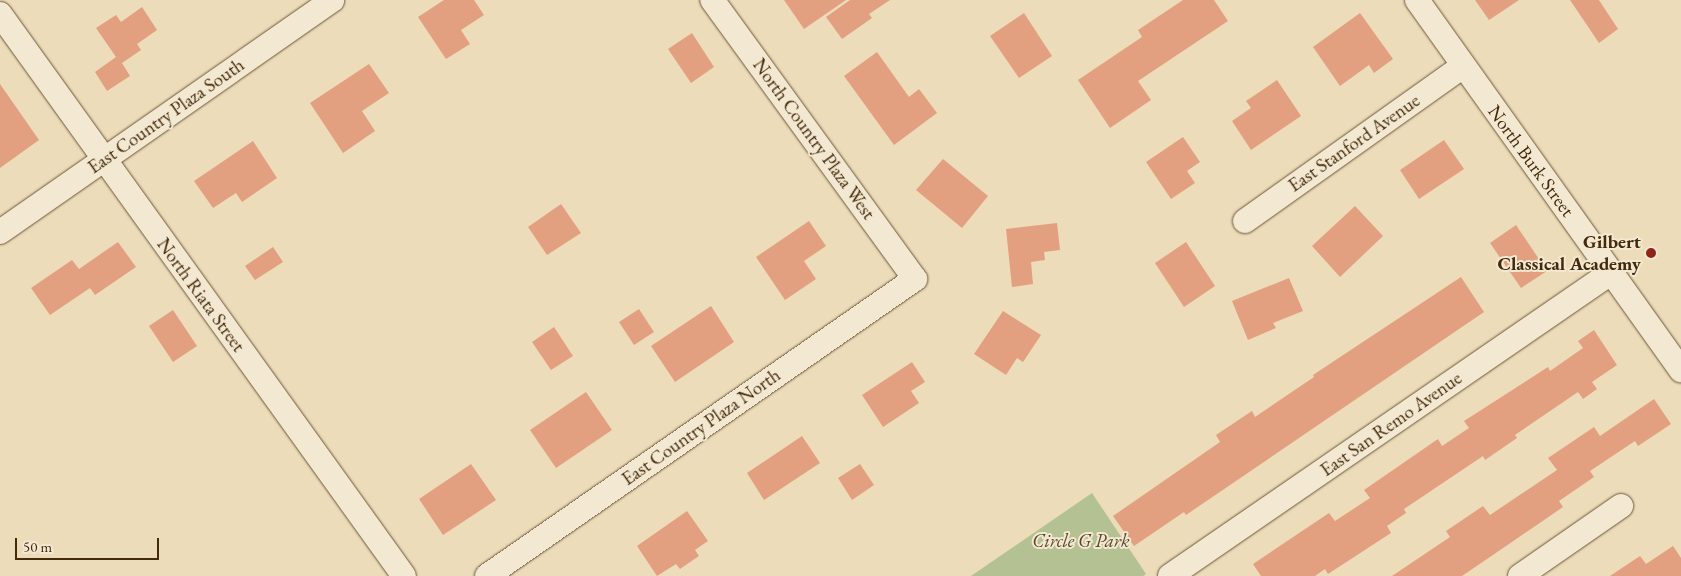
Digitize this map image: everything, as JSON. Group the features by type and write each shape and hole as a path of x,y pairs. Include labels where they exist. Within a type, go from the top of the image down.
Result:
{"street":[{"name":"East Country Plaza South","path":"0,232 332,0"},
{"name":"North Country Plaza West","path":"712,0 915,279"},
{"name":"North Burk Street","path":"1417,0 1681,370"},
{"name":"North Riata Street","path":"0,14 103,160 404,576"},
{"name":"East Stanford Avenue","path":"1245,221 1463,66"},
{"name":"East San Remo Avenue","path":"1170,576 1612,272"},
{"name":"East Country Plaza North","path":"487,576 915,279"},
{"path":"1520,576 1621,506"}],"green space":[{"name":"Circle G Park","path":"1092,493 1146,574 1143,576 971,576"}],"building":[{"path":"444,0 474,0 484,15 461,30 470,44 446,59 418,17"},
{"path":"784,0 846,0 804,29"},
{"path":"850,0 890,0 869,14 872,18 842,39 826,17"},
{"path":"1183,0 1214,0 1228,21 1138,81 1151,100 1110,128 1078,80 1142,37 1138,30"},
{"path":"1475,0 1519,0 1489,20"},
{"path":"1570,0 1599,0 1618,29 1599,43"},
{"path":"142,7 157,30 137,44 141,50 122,63 130,76 107,91 95,72 116,57 96,28 116,15 121,22"},
{"path":"1024,13 1052,56 1019,78 990,36"},
{"path":"1360,13 1393,59 1374,73 1369,65 1340,86 1313,47"},
{"path":"692,33 714,67 691,83 668,49"},
{"path":"877,52 909,97 919,89 937,113 894,145 844,76"},
{"path":"369,64 389,93 362,111 375,131 343,153 310,103"},
{"path":"1277,80 1301,116 1251,150 1232,121 1251,108 1246,101"},
{"path":"0,84 39,140 0,168"},
{"path":"1183,137 1200,162 1187,171 1195,183 1171,199 1146,162"},
{"path":"1444,140 1464,169 1419,199 1400,170"},
{"path":"253,141 277,178 242,202 236,193 213,208 194,181"},
{"path":"943,159 988,196 962,228 916,190"},
{"path":"561,204 581,233 547,255 528,227"},
{"path":"1355,206 1383,236 1340,277 1312,246"},
{"path":"809,221 826,246 804,261 816,279 785,300 756,257"},
{"path":"1057,223 1060,250 1044,252 1045,260 1031,262 1033,284 1012,287 1006,229"},
{"path":"1516,225 1547,271 1521,288 1490,243"},
{"path":"118,242 136,267 95,295 90,288 50,315 31,288 72,260 79,269"},
{"path":"1186,242 1215,286 1184,307 1155,263"},
{"path":"273,247 283,262 255,280 245,266"},
{"path":"1461,277 1484,312 1186,515 1184,512 1134,546 1113,516 1220,442 1216,435 1252,411 1255,417 1314,377 1313,375"},
{"path":"1289,278 1303,311 1273,323 1276,328 1248,340 1232,301"},
{"path":"711,306 734,342 675,382 651,346"},
{"path":"639,309 654,332 634,345 619,322"},
{"path":"173,310 197,346 173,362 149,326"},
{"path":"1003,311 1041,335 1023,362 1017,358 1006,375 974,354"},
{"path":"554,327 573,356 551,370 532,342"},
{"path":"1594,330 1617,365 1592,382 1597,389 1583,399 1578,392 1515,435 1517,438 1485,460 1483,456 1404,509 1406,513 1387,526 1391,533 1328,574 1325,569 1315,576 1261,576 1253,564 1329,513 1335,521 1370,498 1364,490 1438,439 1442,446 1469,428 1464,421 1548,367 1550,371 1583,348 1578,341"},
{"path":"912,362 925,382 911,391 919,403 883,427 862,395"},
{"path":"586,392 612,430 556,468 530,430"},
{"path":"1654,399 1671,424 1638,446 1635,441 1590,471 1594,477 1559,501 1563,507 1462,576 1392,576 1450,537 1446,531 1483,506 1490,515 1557,470 1548,458 1594,427 1600,436"},
{"path":"802,436 820,463 764,500 747,473"},
{"path":"471,464 496,500 443,535 419,499"},
{"path":"860,464 874,485 852,500 838,478"},
{"path":"687,511 708,541 695,550 699,556 680,569 676,564 657,576 637,546"},
{"path":"1673,546 1681,558 1681,576 1610,576 1640,556 1646,564"}],"place":[{"name":"Gilbert Classical Academy","path":"1651,253"}]}
